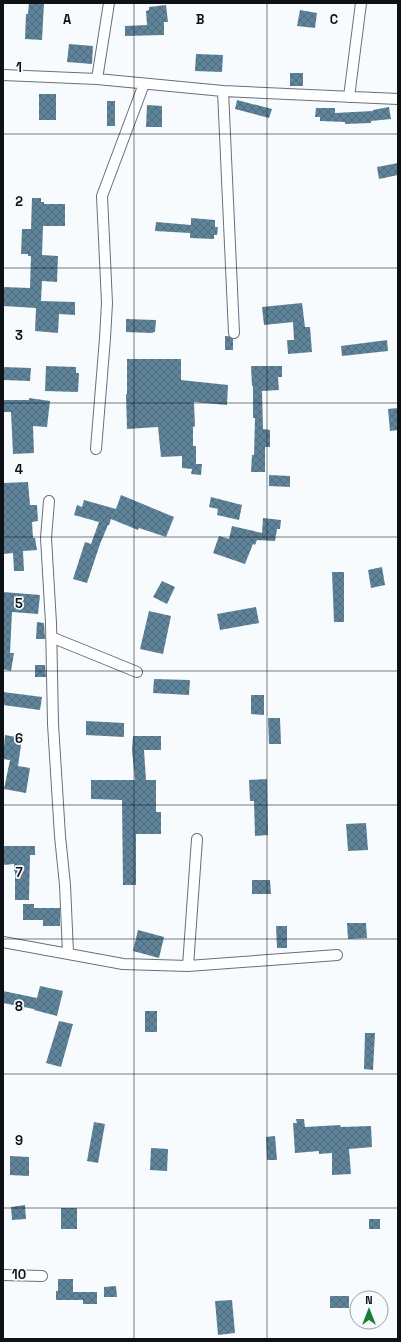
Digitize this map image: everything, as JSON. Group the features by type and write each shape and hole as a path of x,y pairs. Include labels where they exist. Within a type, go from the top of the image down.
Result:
{"street":[{"path":"97,79 109,3"},
{"path":"350,97 361,3"},
{"path":"3,75 97,79 223,91 398,99"},
{"path":"96,450 106,338 107,303 102,196 144,84"},
{"path":"223,91 234,333"},
{"path":"49,501 46,538 51,623 53,724 60,836 65,885 68,953"},
{"path":"51,638 137,672"},
{"path":"188,966 197,839"},
{"path":"3,942 123,964 188,966 337,955"},
{"path":"3,1275 42,1276"}],"building":[{"path":"29,3 44,3 42,40 25,39 26,14 28,14"},
{"path":"166,5 168,22 164,22 164,35 125,36 125,26 147,25 146,11 149,10 149,7"},
{"path":"300,10 317,13 315,28 297,26"},
{"path":"69,44 93,46 92,64 67,62"},
{"path":"196,54 223,55 222,72 195,71"},
{"path":"290,73 303,73 303,86 290,86"},
{"path":"39,94 56,94 56,120 39,120"},
{"path":"237,100 272,109 269,118 235,109"},
{"path":"107,101 115,101 115,126 107,126"},
{"path":"147,105 162,106 162,127 146,127"},
{"path":"389,107 391,119 371,121 371,123 345,124 345,122 320,121 320,117 315,117 316,108 335,108 335,113 373,111"},
{"path":"398,163 398,175 379,179 377,167"},
{"path":"32,198 41,198 41,202 44,202 44,204 65,204 65,226 43,226 42,255 58,256 57,282 42,281 41,301 75,302 75,315 59,314 58,333 35,331 36,308 3,306 3,287 30,288 31,256 28,256 28,254 21,254 22,229 31,229"},
{"path":"191,218 215,220 215,227 218,227 217,235 214,235 214,239 190,238 190,233 155,231 156,222 191,225"},
{"path":"302,303 305,327 310,327 312,352 288,354 287,340 294,340 293,322 264,325 262,307"},
{"path":"126,319 156,320 155,332 126,332"},
{"path":"225,336 233,339 233,350 225,350"},
{"path":"387,340 388,351 342,356 341,346"},
{"path":"127,359 181,359 181,380 228,385 227,405 194,402 195,426 193,427 193,446 196,446 196,464 202,464 201,475 191,474 192,469 182,468 182,456 161,457 158,427 127,429"},
{"path":"46,366 76,367 76,373 79,373 78,392 45,391"},
{"path":"251,366 282,366 282,377 278,377 279,390 262,391 263,429 270,430 270,447 265,447 265,472 251,472 252,455 254,455 255,418 253,418 253,386"},
{"path":"3,367 31,368 30,381 3,380"},
{"path":"29,398 50,401 47,427 33,426 34,453 13,454 11,412 3,412 3,400 29,400"},
{"path":"398,408 398,430 390,431 388,409"},
{"path":"269,475 290,476 290,487 269,486"},
{"path":"28,482 30,505 37,505 38,521 32,522 33,538 35,538 37,550 23,551 24,571 14,571 13,553 3,554 3,483"},
{"path":"121,495 174,517 166,537 139,528 138,530 111,519 100,544 87,583 73,579 85,542 91,544 99,522 74,515 77,505 82,507 84,500 116,509"},
{"path":"211,497 242,505 239,520 217,515 218,509 209,507"},
{"path":"263,518 281,520 280,529 277,529 275,541 257,540 255,545 253,544 245,564 213,553 219,536 229,539 232,526 262,533"},
{"path":"382,567 385,585 371,588 368,570"},
{"path":"332,572 344,572 344,622 334,622"},
{"path":"162,581 175,587 167,604 153,597"},
{"path":"3,592 40,595 38,614 12,612 10,653 14,653 11,671 3,669"},
{"path":"256,607 259,623 220,630 217,614"},
{"path":"149,611 171,616 163,654 140,649"},
{"path":"37,622 44,623 45,639 36,639"},
{"path":"35,665 45,665 46,677 35,677"},
{"path":"154,679 190,680 189,695 153,693"},
{"path":"3,692 42,697 40,710 3,705"},
{"path":"251,695 264,695 264,715 251,714"},
{"path":"268,718 280,718 281,744 269,744"},
{"path":"86,721 124,723 124,737 86,735"},
{"path":"5,735 22,738 18,766 30,768 26,793 4,789 10,760 3,759"},
{"path":"133,736 161,736 161,750 144,750 146,780 156,780 156,812 161,812 161,834 136,834 136,885 123,885 122,800 91,799 91,780 135,780 132,750"},
{"path":"267,779 268,835 255,836 254,801 250,801 249,780"},
{"path":"366,823 368,850 348,851 346,824"},
{"path":"3,846 35,846 35,855 30,855 29,900 15,900 14,864 3,865"},
{"path":"252,880 270,880 271,894 252,894"},
{"path":"23,904 34,904 34,908 60,908 60,926 43,926 43,920 23,920"},
{"path":"347,923 366,923 367,938 348,939"},
{"path":"276,926 287,926 287,948 277,948"},
{"path":"138,930 164,937 159,958 133,951"},
{"path":"40,986 63,991 57,1016 34,1009 3,1003 3,991 37,998"},
{"path":"145,1011 157,1011 157,1032 145,1032"},
{"path":"59,1021 73,1024 61,1067 46,1063"},
{"path":"365,1033 375,1033 373,1070 364,1069"},
{"path":"296,1119 304,1119 305,1127 340,1125 341,1127 371,1126 372,1147 349,1149 351,1174 332,1175 332,1153 319,1154 319,1151 295,1153 293,1123 297,1123"},
{"path":"94,1122 105,1124 98,1163 87,1161"},
{"path":"275,1136 277,1160 267,1160 266,1137"},
{"path":"151,1148 168,1149 167,1171 150,1170"},
{"path":"10,1156 29,1157 29,1176 10,1175"},
{"path":"25,1205 26,1219 12,1220 11,1207"},
{"path":"61,1208 77,1208 77,1229 61,1229"},
{"path":"369,1219 380,1219 380,1229 369,1229"},
{"path":"58,1279 73,1279 73,1292 97,1292 97,1304 83,1304 83,1300 56,1300"},
{"path":"116,1286 117,1297 104,1297 104,1287"},
{"path":"330,1296 349,1296 349,1308 330,1308"},
{"path":"232,1300 235,1333 218,1335 215,1301"}]}
